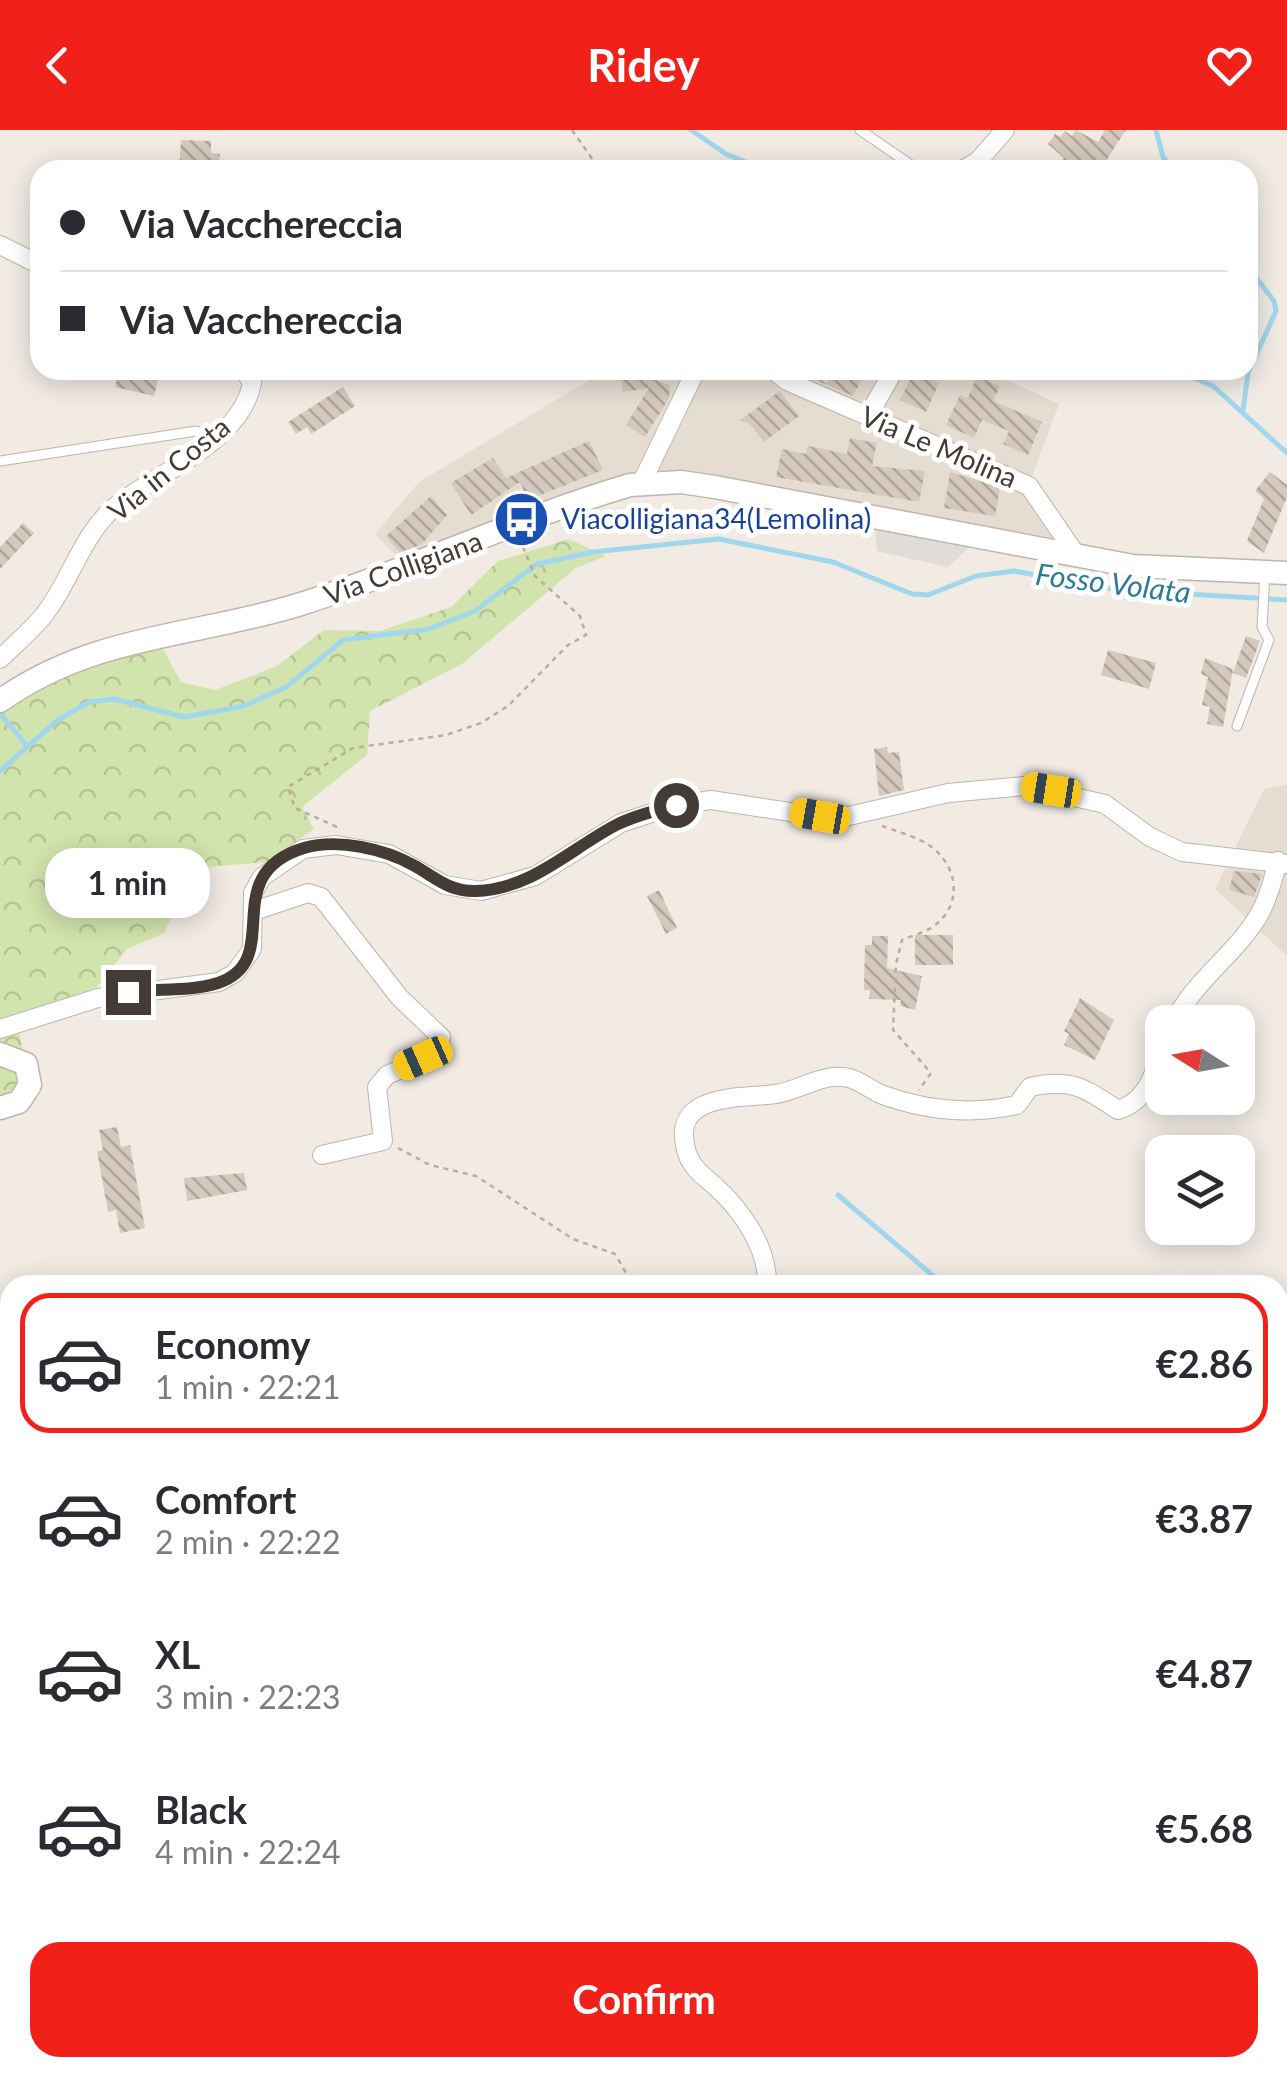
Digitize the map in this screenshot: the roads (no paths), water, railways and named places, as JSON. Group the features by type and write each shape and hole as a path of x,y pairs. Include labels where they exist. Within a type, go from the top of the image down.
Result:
{"street":[{"path":"979,160 1006,130"},
{"path":"0,245 30,260"},
{"name":"Via in Costa","path":"0,659 45,614 80,551 114,507 216,437 250,397 250,380"},
{"path":"641,484 691,380"},
{"name":"Via Le Molina","path":"786,380 1030,486 1077,556"},
{"path":"868,416 888,380"},
{"name":"Via Colligiana","path":"0,701 37,675 74,658 269,614 377,580 641,484 681,482 715,487 1168,570 1276,573"},
{"path":"0,1029 98,998 219,982 234,973 252,950 253,893 262,877 304,848 336,845 389,854 444,885 482,891 534,876 620,823 676,805 727,801 836,820 878,806 948,792 1025,786 1105,804 1150,838 1182,852 1282,863 1259,915 1227,956 1196,984 1184,1005"},
{"path":"254,911 308,893 321,897 400,998 440,1038 434,1054 387,1075 376,1087 383,1141 322,1155"},
{"path":"0,1054 26,1064 30,1085 20,1102 0,1108"},
{"path":"765,1275 756,1234 718,1188 700,1174 687,1153 686,1131 694,1112 713,1100 778,1094 826,1077 850,1078 947,1112 1017,1105 1030,1087 1065,1084 1088,1088 1118,1110 1134,1105 1145,1091"}],"lane":[{"path":"860,130 905,160"},
{"path":"0,462 196,431 216,437"},
{"path":"1237,726 1269,640 1262,627 1276,573"}],"waterway":[{"path":"691,130 741,160"},
{"path":"1156,130 1165,160"},
{"path":"1258,280 1274,301 1276,311 1258,351"},
{"path":"1199,380 1213,386 1287,453"},
{"path":"1243,411 1247,380"},
{"name":"Fosso Volata","path":"0,771 58,720 89,702 114,699 184,717 244,706 286,687 343,640 429,629 475,611 537,564 593,552 719,539 833,562 912,594 928,595 976,576 1014,571 1118,590 1287,600"},
{"path":"0,713 27,746"},
{"path":"838,1195 932,1275"}],"place":[{"name":"Viacolligiana34(Lemolina)","path":"522,519"}]}
